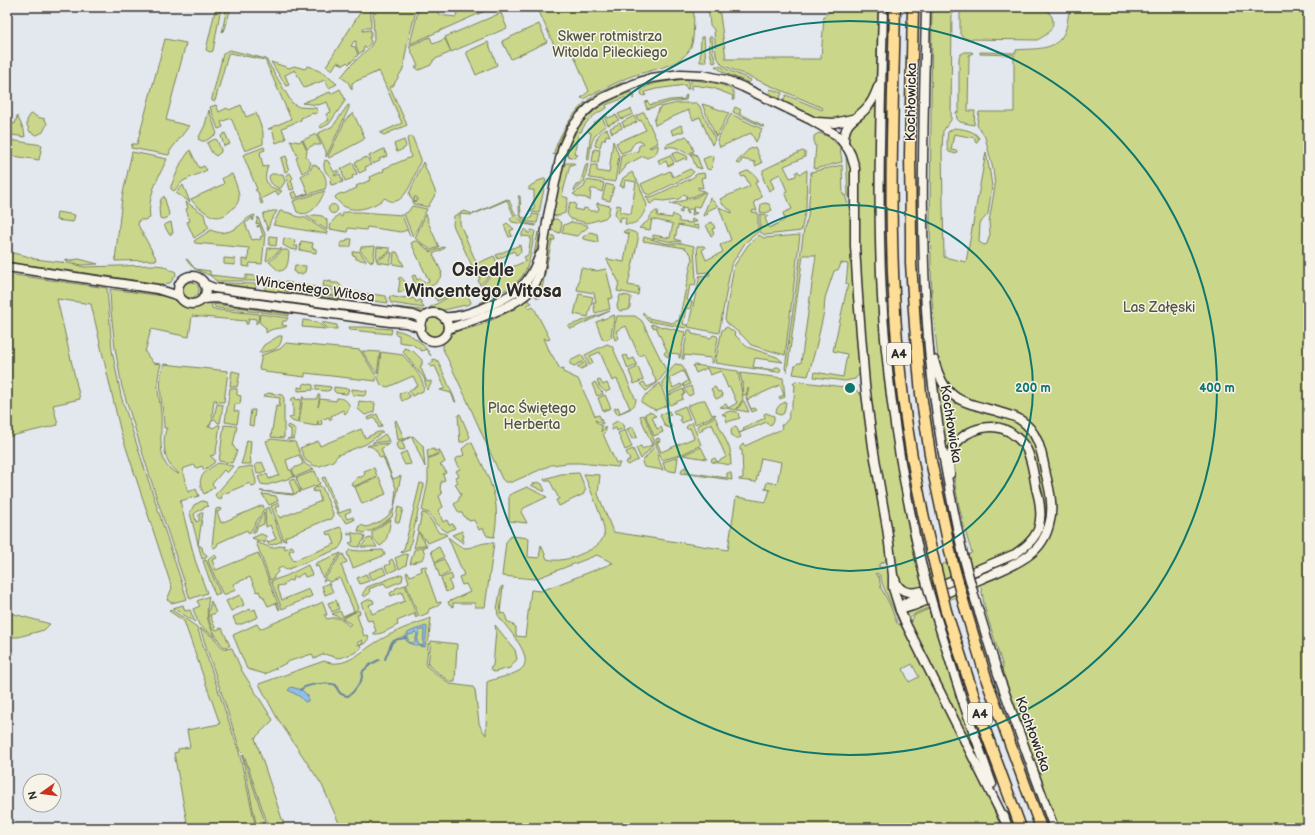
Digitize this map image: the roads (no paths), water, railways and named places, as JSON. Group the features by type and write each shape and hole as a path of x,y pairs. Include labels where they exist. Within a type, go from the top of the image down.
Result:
{"highway":[{"name":"A4","path":"895,7 893,108 894,296 899,362 911,455 925,529 946,611 983,722 1021,828"},
{"name":"A4","path":"913,7 911,96 911,263 921,394 931,461 952,560 964,604 988,681 1041,828"}],"street":[{"path":"883,7 879,176 882,297 888,370 902,472 923,571 936,616 962,699 1007,824"},
{"name":"Kochłowicka","path":"926,7 922,168 923,242 928,336 937,420 951,499 963,555 975,599 1011,710 1054,828"},
{"path":"448,329 498,310 518,300 530,291 539,276 556,176 563,147 572,129 581,116 591,106 603,98 651,78 681,74 703,75 726,80 812,121 838,136 851,155 854,168 855,246 861,348 871,432 887,528 893,575 893,588 900,610 1007,824"},
{"path":"844,143 848,124 870,105 881,81"},
{"path":"812,121 834,123 854,118"},
{"path":"444,317 448,324 446,336 436,341 427,339 421,332 423,319 436,313 444,317 452,318 460,316 497,302 513,293 522,287 528,279 543,248"},
{"path":"7,267 157,289 179,296 182,300 189,304 203,299 205,290 204,284 200,279 192,276 182,280 178,289 179,296"},
{"name":"Wincentego Witosa","path":"204,284 214,288 413,315 423,319"},
{"path":"157,289 179,286"},
{"name":"Wincentego Witosa","path":"203,299 213,297 406,323 421,328"},
{"path":"900,610 956,589 1022,560 1031,554 1041,544 1047,532 1051,515 1050,496 1041,451 1034,434 1019,419 967,404 950,393 938,376 928,336"},
{"path":"900,610 905,603 927,591 1015,554 1033,539 1038,529 1040,520 1039,502 1031,461 1023,443 1008,431 998,428 984,427 965,436 954,447 950,456 951,499"},
{"path":"893,575 899,588 906,592 915,593 927,591"}],"water":[{"path":"427,627 425,647 415,645 408,642 405,639 405,636 408,633","holes":["424,629 423,646 419,645 417,642 419,631","415,632 417,634 415,642 408,642 408,635"]},
{"path":"291,687 302,690 308,696 308,701 305,702 299,696 288,690"}],"waterway":[{"path":"385,659 392,642 398,639 406,638"},
{"path":"300,690 312,685 332,684 336,685 341,694 348,696 361,681 363,671 371,664 379,660"}],"district":[{"name":"Osiedle Wincentego Witosa","path":"483,280"}],"park label":[{"name":"Skwer rotmistrza Witolda Pileckiego","path":"610,44"},
{"name":"Las Załęski","path":"1159,307"},
{"name":"Plac Świętego Herberta","path":"532,416"}]}
